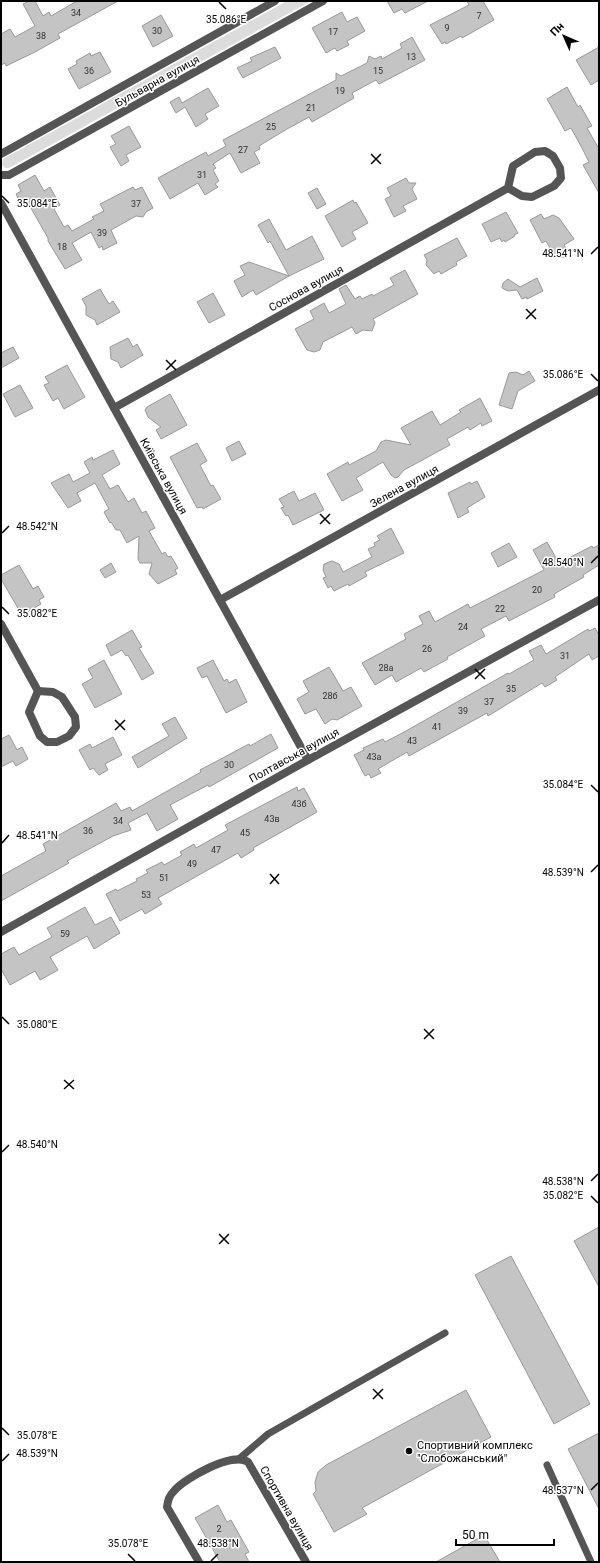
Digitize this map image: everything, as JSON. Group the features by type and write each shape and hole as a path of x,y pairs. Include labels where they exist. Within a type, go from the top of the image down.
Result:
{"street":[{"name":"Бульварна вулиця","path":"1,154 275,1"},
{"name":"Бульварна вулиця","path":"1,175 9,175 323,1"},
{"path":"545,151 550,153 560,168 560,178 558,183 537,195 527,198 508,188 513,166 535,152 545,151"},
{"name":"Соснова вулиця","path":"114,408 508,188"},
{"name":"Київська вулиця","path":"1,203 308,760"},
{"name":"Зелена вулиця","path":"220,600 599,390"},
{"name":"Полтавська вулиця","path":"1,932 308,760 599,600"},
{"path":"1,624 38,691"},
{"path":"38,691 58,693 66,700 76,722 76,727 69,736 53,743 47,742 40,736 29,712 38,691"},
{"path":"199,1562 167,1507 168,1499 174,1490 184,1481 215,1465 240,1458"},
{"name":"Спортивна вулиця","path":"240,1458 248,1462 306,1562"}],"lane":[{"path":"240,1458 268,1434 445,1333"},
{"path":"546,1465 591,1562"}],"shaded area":[{"path":"287,1 311,1 9,168 5,168 2,165 3,159"}],"building":[{"path":"29,1 35,1 43,16 49,12 51,16 77,1 118,1 58,34 60,38 35,52 6,66 5,63 1,65 1,34 10,29 15,37 35,26 23,4"},
{"path":"387,1 428,1 405,13 402,9 394,13"},
{"path":"467,1 483,1 494,20 462,38 461,36 446,44 445,42 442,44 430,25 469,5"},
{"path":"342,12 347,22 357,17 365,31 347,41 349,45 337,51 335,48 326,53 312,28"},
{"path":"161,15 173,36 153,47 142,26"},
{"path":"412,37 425,60 379,84 376,80 352,93 354,98 312,122 309,117 259,146 260,149 254,152 260,163 241,173 230,153 213,164 216,168 213,170 219,181 215,184 218,187 205,195 198,183 170,199 158,178 206,152 208,156 226,146 223,140 336,80 336,73 341,76 367,63 369,56 375,59 381,56 382,59 402,48 400,44"},
{"path":"275,47 281,58 243,78 237,68 252,61 250,58"},
{"path":"599,47 599,80 591,85 576,60"},
{"path":"100,52 111,72 79,89 68,69 77,64 76,61 90,53 91,56"},
{"path":"567,87 578,107 580,105 592,126 587,128 599,149 599,193 583,165 589,162 571,128 565,131 547,99"},
{"path":"208,88 219,106 205,114 208,119 196,127 185,107 176,113 170,102 179,97 182,103"},
{"path":"129,126 141,147 126,155 129,161 121,166 110,147 116,144 111,136"},
{"path":"35,175 44,191 50,187 60,205 54,209 64,227 68,225 72,231 94,219 92,217 104,211 100,204 133,187 135,190 142,187 153,208 146,212 143,217 136,216 111,230 117,243 103,250 102,246 99,248 91,232 72,243 82,260 65,269 28,203 22,206 16,194 21,191 18,185"},
{"path":"406,178 409,183 416,183 412,189 417,199 403,206 406,211 394,217 385,199 391,196 387,188"},
{"path":"317,188 326,204 317,209 308,193"},
{"path":"353,200 354,203 356,202 368,223 352,232 356,239 342,247 325,216"},
{"path":"506,212 518,233 505,242 504,240 502,242 500,238 491,242 482,224"},
{"path":"541,214 544,219 553,215 559,218 574,239 564,245 567,250 564,257 555,257 546,241 542,243 530,220"},
{"path":"269,219 286,250 312,236 324,259 289,276 270,241 268,243 258,225"},
{"path":"457,238 467,256 456,262 457,265 441,274 439,271 434,274 426,265 427,260 424,255"},
{"path":"249,262 289,276 256,295 253,290 242,297 234,281 245,275 240,266"},
{"path":"405,270 418,294 373,319 375,323 372,331 363,330 356,334 352,327 323,342 320,350 314,352 307,350 295,329 314,319 310,311 324,303 329,313 346,304 339,289 346,285 355,299 360,296 362,299 372,294 373,296 394,285 390,278"},
{"path":"537,278 543,291 527,299 527,297 522,299 517,290 508,291 502,288 503,283 508,279 520,287"},
{"path":"100,289 109,304 113,301 120,312 97,325 95,320 86,315 86,306 82,299"},
{"path":"213,293 225,315 209,323 197,302"},
{"path":"128,338 133,347 137,344 143,355 121,368 118,362 111,359 110,347"},
{"path":"13,347 19,358 1,368 1,353"},
{"path":"67,365 85,397 64,409 58,398 53,401 44,385 49,383 45,377"},
{"path":"529,371 535,381 518,391 512,409 499,405 509,373 516,372 523,375"},
{"path":"20,385 33,408 15,417 3,394"},
{"path":"170,394 187,425 161,439 156,430 161,427 148,417 145,410 147,407"},
{"path":"480,398 492,421 482,426 481,423 470,430 468,427 447,439 450,445 404,470 398,477 395,478 391,475 383,462 356,478 363,490 342,501 327,474 348,462 349,465 376,451 381,442 386,440 411,445 401,428 432,411 440,425 461,412 459,410"},
{"path":"239,441 246,454 232,461 226,448"},
{"path":"197,443 207,461 200,465 211,486 213,485 221,499 203,509 202,507 197,508 170,457"},
{"path":"113,450 120,464 102,475 110,489 118,485 128,502 134,498 142,513 146,511 155,528 149,531 162,554 165,552 168,557 171,556 178,568 175,570 177,574 158,584 149,574 152,563 140,563 138,559 139,536 127,543 120,530 116,530 111,522 110,523 104,512 109,509 95,483 77,493 81,501 68,508 51,483 69,474 73,482 90,473 84,462 92,457 93,460"},
{"path":"477,481 485,497 467,508 469,512 458,518 448,493 470,482 471,484"},
{"path":"294,491 299,501 315,493 324,510 293,525 288,515 286,516 281,508 284,507 279,499"},
{"path":"391,528 404,553 365,572 367,576 349,586 348,584 334,591 331,586 328,588 323,578 326,577 323,570 324,564 332,561 339,564 343,572 372,557 368,549 375,546 374,543 380,540 377,536"},
{"path":"547,542 559,563 592,546 593,548 599,545 599,565 583,575 584,577 554,594 555,597 509,621 506,616 481,629 485,636 447,657 448,659 424,672 421,668 396,682 392,675 375,685 362,663 406,639 404,634 423,624 419,616 429,611 435,622 468,604 470,608 544,570 533,550"},
{"path":"509,543 517,557 498,567 491,553"},
{"path":"111,563 116,572 105,578 100,570"},
{"path":"19,565 33,589 38,586 44,597 39,600 41,604 22,615 1,579 1,575"},
{"path":"595,628 599,635 599,656 592,660 589,654 555,677 557,680 545,687 542,683 488,716 487,713 409,756 407,752 378,769 381,773 371,778 369,774 365,776 354,755 364,750 363,748 383,739 385,742 534,660 529,651 541,645 546,654 588,629 589,631"},
{"path":"132,630 142,647 139,648 154,673 142,680 128,655 126,656 122,650 111,656 106,645"},
{"path":"104,660 122,694 95,708 82,684 93,678 88,669"},
{"path":"213,660 224,681 227,679 229,683 236,679 247,702 226,713 207,676 202,678 197,668"},
{"path":"329,667 343,691 351,687 362,706 337,720 332,719 325,724 316,709 305,714 297,699 309,692 303,681"},
{"path":"175,717 187,738 138,768 132,757 169,736 162,724"},
{"path":"271,734 278,748 209,787 208,785 170,805 178,819 157,831 147,813 128,823 131,830 113,836 67,861 69,863 1,901 1,876 46,851 43,844 116,803 121,811 130,807 132,811 201,772 200,770 249,744 250,746"},
{"path":"9,735 17,750 22,747 28,759 16,766 13,761 1,767 1,739"},
{"path":"113,737 122,755 105,764 108,770 99,775 93,768 90,770 79,750 90,744 92,748"},
{"path":"297,787 298,791 304,788 317,812 253,848 254,850 241,858 238,853 158,898 162,904 145,914 142,909 120,921 106,894 116,889 117,891 137,881 136,879 148,873 146,870 162,862 164,865 182,855 180,852 194,844 196,848 228,830 225,825"},
{"path":"85,907 95,925 111,917 120,933 94,949 87,936 50,957 58,970 40,980 35,971 10,985 1,969 1,954 14,947 19,955 52,937 47,928"},
{"path":"599,1227 599,1287 574,1241"},
{"path":"511,1256 590,1404 554,1424 475,1275"},
{"name":"Спортивний комплекс \"Слобожанський\"","path":"466,1390 491,1437 362,1508 367,1514 334,1532 313,1494 316,1491 315,1482 318,1472 326,1465"},
{"path":"599,1433 599,1509 568,1449"},
{"path":"218,1505 227,1522 231,1520 249,1552 245,1554 249,1562 220,1562 195,1518"},
{"path":"484,1535 500,1562 436,1562"}],"place":[{"name":"Спортивний комплекс \"Слобожанський\"","path":"409,1451"}]}
